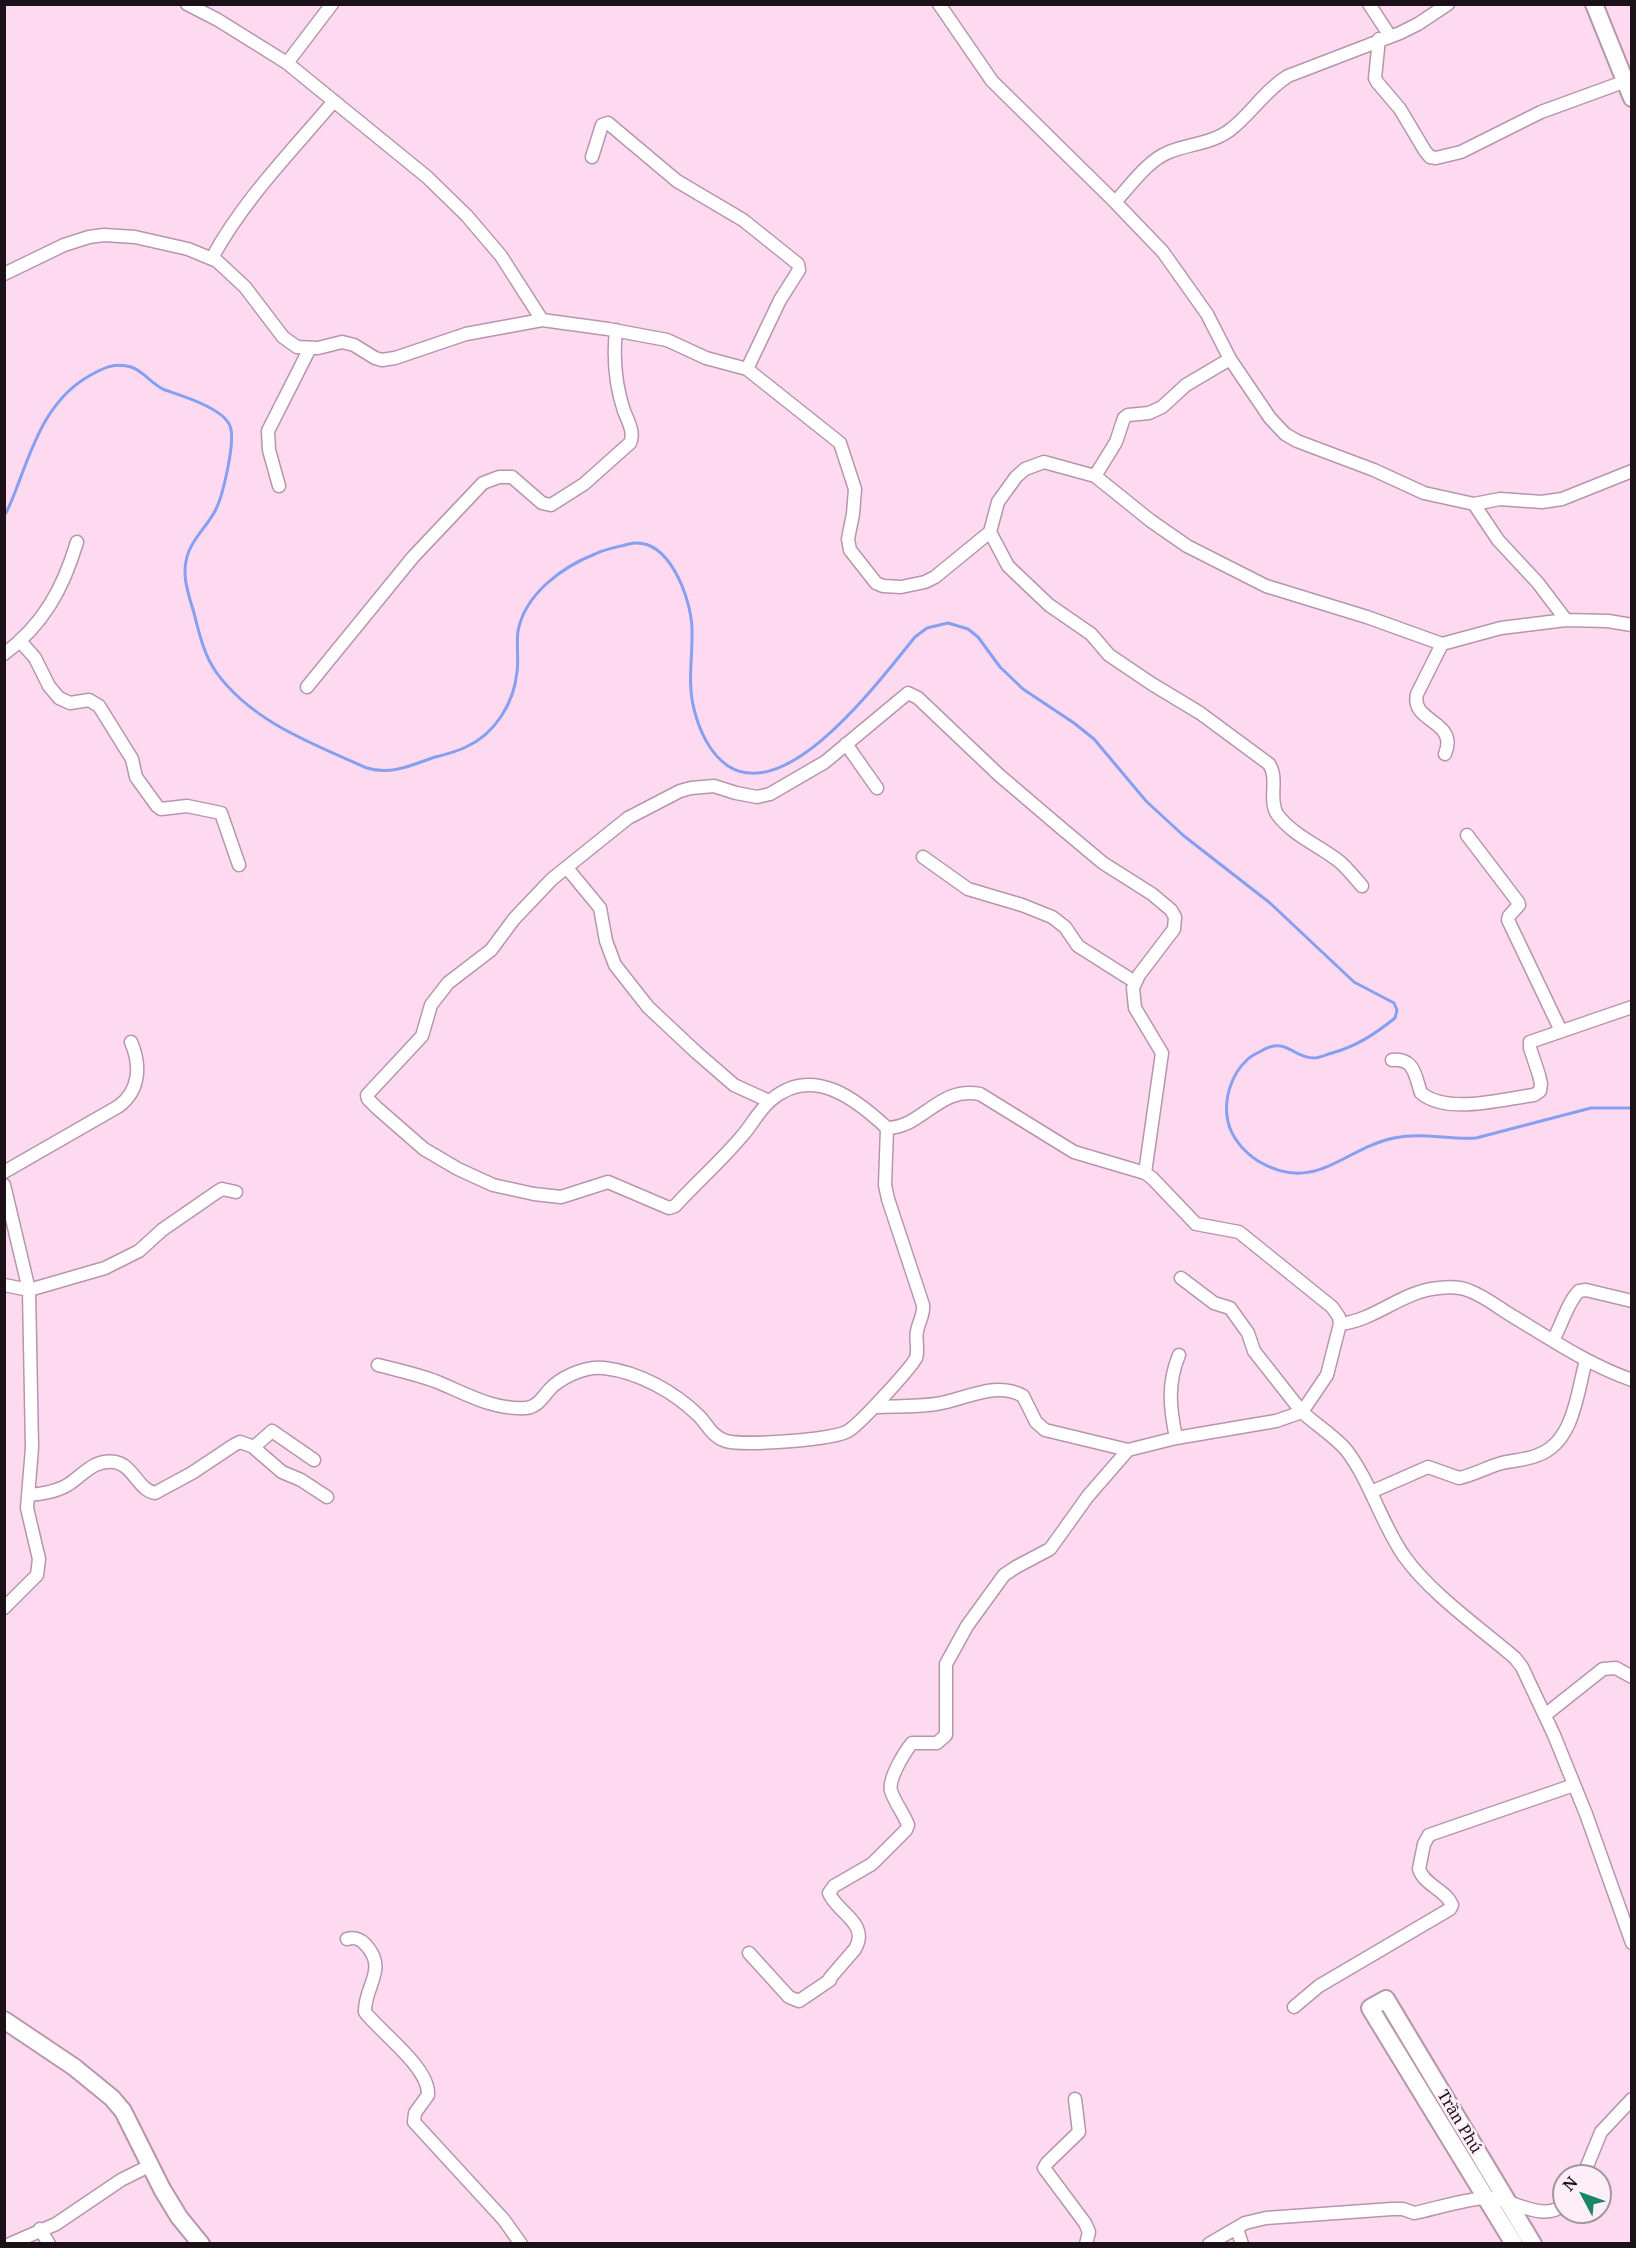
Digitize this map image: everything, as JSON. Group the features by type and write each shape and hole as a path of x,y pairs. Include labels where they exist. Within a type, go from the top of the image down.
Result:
{"main road":[{"path":"1594,4 1632,98"},
{"name":"Trần Phú","path":"1514,2244 1370,2008 1386,1999 1533,2244"},
{"path":"4,2020 74,2067 112,2098 123,2111 171,2204 201,2244"}],"street":[{"path":"187,4 218,20 286,63 427,177 467,216 501,256 542,320"},
{"path":"286,63 332,4"},
{"path":"939,4 992,81 1115,202 1162,252 1208,314 1230,358 1270,418 1291,437 1424,493 1474,504 1500,500 1542,502 1562,499 1632,471"},
{"path":"1369,4 1385,38 1375,78 1400,109 1430,157 1436,158 1461,152 1541,112 1626,81"},
{"path":"1115,202 1148,167 1162,156 1212,139 1230,130 1281,80 1418,24 1448,4"},
{"path":"212,258 229,227 264,181 334,101"},
{"path":"592,157 602,125 608,123 677,181 743,220 798,264 799,270 780,300 747,369"},
{"path":"4,274 64,245 95,236 135,237 169,244 212,258 245,287 269,320 290,343 297,347 310,348 342,342 354,345 382,360 395,358 465,334 542,320 616,330 667,340 706,358 747,369 840,443 855,489 854,514 848,539 850,550 876,583 883,586 925,582 935,577 990,532 998,502 1016,477 1025,469 1044,462 1095,476 1151,521 1187,546 1266,586 1367,617 1442,644 1501,628 1566,620 1608,621 1632,625"},
{"path":"307,687 413,557 483,483 494,478 512,477 542,503 551,505 584,484 630,442 633,436 620,396 614,359 616,330"},
{"path":"279,486 269,450 268,431 310,348"},
{"path":"1095,476 1116,442 1124,418 1128,415 1149,413 1162,407 1186,385 1230,358"},
{"path":"1474,504 1498,540 1538,583 1566,620"},
{"path":"990,532 1008,566 1049,605 1091,633 1108,655 1200,713 1269,764 1274,776 1274,808 1279,816 1303,837 1342,863 1362,886"},
{"path":"4,654 21,642 40,622 72,560 77,542"},
{"path":"21,642 35,658 49,686 59,698 70,703 89,700 99,706 132,759 136,777 156,806 161,809 187,807 221,813 239,865"},
{"path":"1442,644 1417,694 1416,701 1421,712 1445,733 1448,745 1445,754"},
{"path":"875,1407 936,1404 994,1389 1010,1390 1023,1396 1036,1422 1045,1431 1128,1450 1176,1438 1276,1421 1302,1412 1327,1375 1340,1324 1339,1317 1332,1307 1239,1232 1196,1224 1185,1215 1162,1187 1145,1173 1074,1152 980,1094 956,1094 904,1126 887,1128 852,1100 825,1087 798,1086 782,1092 769,1101 743,1135 710,1171 675,1206 669,1208 608,1182 561,1197 493,1185 468,1174 424,1149 368,1099 367,1095 422,1036 430,1005 435,998 448,983 491,950 514,919 540,891 627,818 691,788 714,786 757,797 770,794 811,772 907,694 918,698 999,775 1083,847 1152,894 1171,910 1175,917 1175,926 1135,982 1132,998 1135,1008 1162,1053 1145,1173"},
{"path":"846,744 877,788"},
{"path":"1467,835 1518,902 1519,905 1508,920 1560,1031"},
{"path":"923,857 968,889 1022,905 1052,917 1065,927 1078,946 1135,982"},
{"path":"567,868 600,908 606,941 615,965 648,1006 727,1078 745,1091 769,1101"},
{"path":"1392,1060 1406,1061 1410,1064 1414,1068 1421,1094 1440,1103 1462,1105 1534,1095 1540,1091 1541,1084 1530,1042 1632,1007"},
{"path":"4,1172 119,1106 128,1098 136,1083 138,1067 131,1042"},
{"path":"378,1365 418,1375 480,1401 526,1408 537,1404 554,1385 587,1369 602,1368 632,1373 676,1398 699,1416 716,1436 729,1442 777,1442 849,1431 875,1407 916,1356 916,1332 924,1312 885,1185 887,1128"},
{"path":"4,1185 30,1290 32,1448 28,1514 39,1559 39,1568 32,1581 4,1608"},
{"path":"4,1285 30,1290 105,1268 139,1251 177,1219 222,1189 236,1192"},
{"path":"1181,1278 1214,1303 1230,1308 1248,1333 1254,1351 1302,1412 1347,1451 1371,1492 1391,1535 1411,1566 1515,1658 1529,1679 1574,1785 1632,1943"},
{"path":"1340,1324 1362,1319 1412,1294 1435,1288 1456,1288 1472,1292 1586,1360 1632,1380"},
{"path":"1553,1340 1571,1301 1579,1291 1586,1290 1632,1301"},
{"path":"1176,1438 1170,1397 1173,1369 1179,1355"},
{"path":"1371,1492 1428,1467 1459,1478 1494,1465 1531,1458 1547,1452 1559,1442 1564,1434 1586,1360"},
{"path":"253,1448 272,1431 314,1460"},
{"path":"28,1496 61,1488 89,1467 106,1461 120,1463 148,1491 155,1493 192,1473 240,1442 253,1448 282,1472 301,1480 327,1497"},
{"path":"749,1953 789,1997 799,2001 830,1980 830,1977 855,1949 859,1938 855,1923 833,1902 829,1893 834,1886 872,1864 906,1830 908,1825 892,1793 891,1782 912,1743 937,1743 946,1735 946,1664 955,1646 1004,1575 1050,1549 1088,1496 1128,1450"},
{"path":"1545,1715 1603,1669 1616,1668 1632,1677"},
{"path":"1294,2007 1326,1982 1450,1909 1452,1905 1448,1898 1424,1877 1419,1869 1424,1844 1429,1834 1574,1785"},
{"path":"347,1939 357,1938 364,1943 374,1958 376,1973 365,2012 396,2043 427,2082 428,2095 414,2113 414,2122 504,2220 522,2244"},
{"path":"1075,2098 1079,2132 1044,2168 1085,2223 1089,2232 1086,2244"},
{"path":"1588,2164 1601,2132 1632,2099"},
{"path":"10,2244 56,2224 121,2180 151,2165"},
{"path":"1209,2244 1245,2223 1266,2218 1392,2209 1403,2209 1414,2213 1486,2198 1506,2200 1529,2210 1552,2210"},
{"path":"40,2229 49,2244"},
{"path":"1237,2229 1242,2244"}],"waterway":[{"path":"4,516 43,425 62,398 89,376 109,367 131,367 160,388 211,408 230,426 230,455 219,502 192,546 185,567 187,590 208,658 216,672 231,689 265,718 305,740 375,770 400,769 454,752 486,734 501,716 512,695 518,667 518,631 528,605 547,584 570,566 603,551 629,544 643,544 656,549 675,572 691,616 691,689 699,725 706,741 722,761 728,766 752,773 778,768 805,753 832,731 880,680 915,637 927,628 948,623 968,629 978,637 1000,667 1023,689 1094,739 1146,801 1184,836 1270,903 1354,982 1394,1003 1397,1010 1395,1018 1350,1047 1314,1058 1284,1047 1271,1047 1251,1056 1242,1065 1233,1080 1228,1096 1228,1122 1243,1149 1258,1161 1278,1170 1296,1173 1313,1171 1329,1166 1376,1143 1404,1136 1476,1138 1591,1108 1632,1108"}]}
